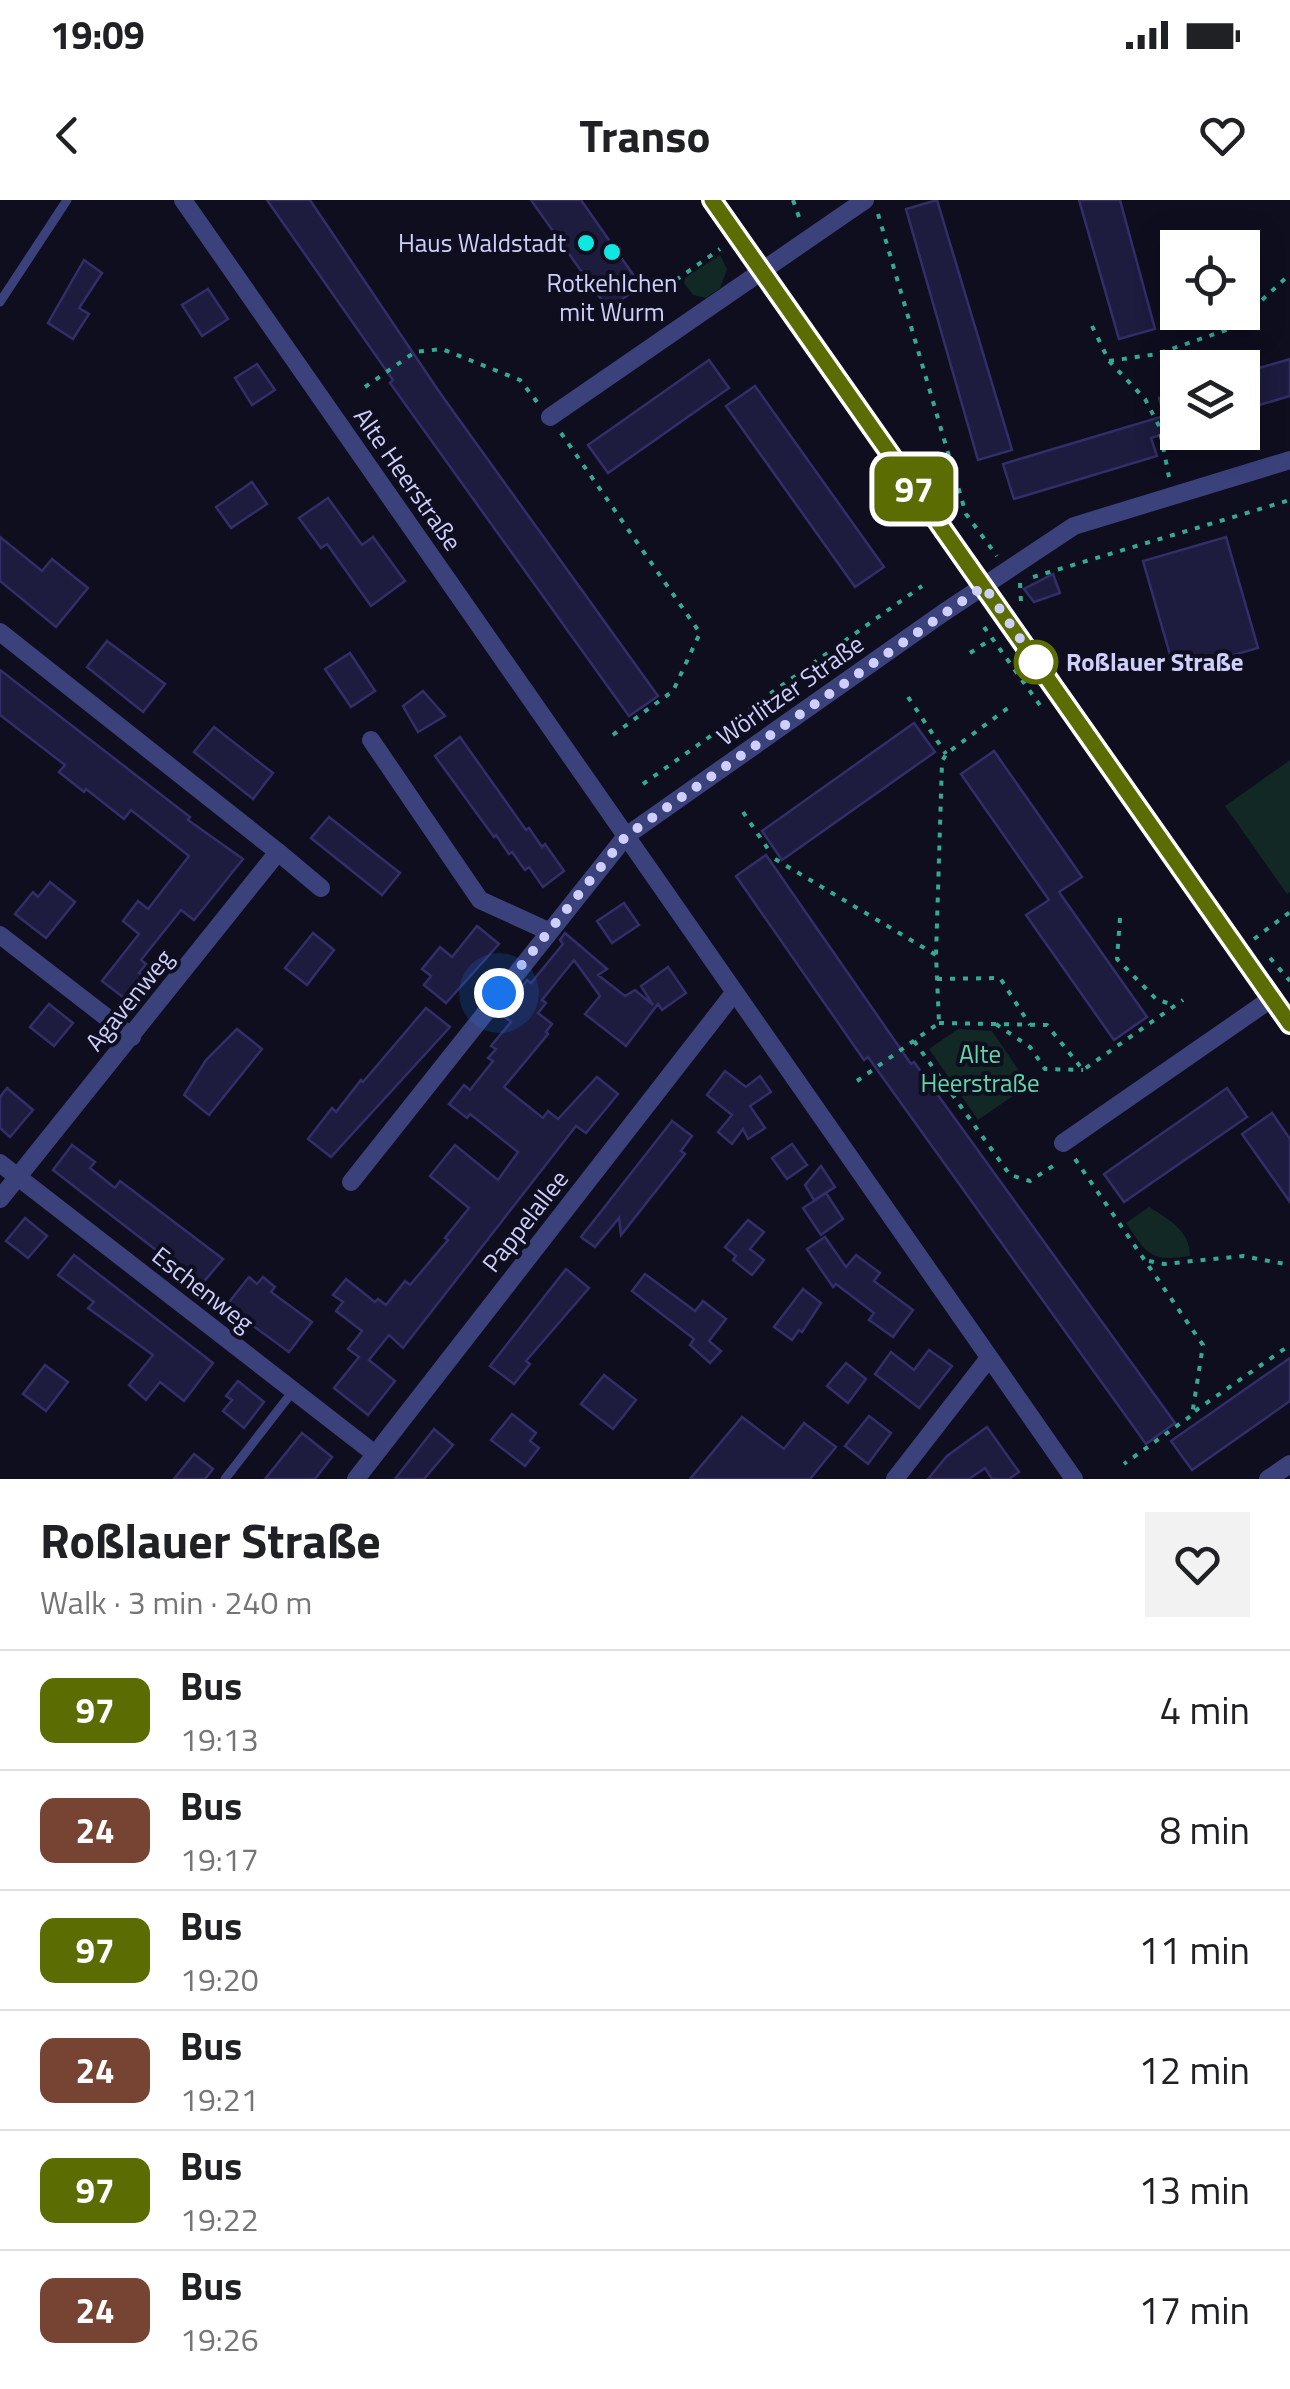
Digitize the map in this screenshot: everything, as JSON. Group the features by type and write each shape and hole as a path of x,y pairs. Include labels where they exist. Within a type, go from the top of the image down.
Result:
{"street":[{"name":"Alte Heerstraße","path":"183,200 1074,1479"},
{"path":"712,200 1290,1024"},
{"path":"550,417 761,270 870,204"},
{"path":"984,586 1074,526 1290,460"},
{"name":"Wörlitzer Straße","path":"626,836 984,586"},
{"path":"0,632 321,888"},
{"path":"370,740 480,900 548,930"},
{"path":"351,1182 626,836"},
{"name":"Agavenweg","path":"0,1199 278,852"},
{"path":"0,935 132,1037"},
{"name":"Pappelallee","path":"356,1479 734,993"},
{"path":"1063,1143 1271,998"},
{"name":"Eschenweg","path":"0,1163 375,1454"},
{"path":"895,1479 989,1358"},
{"path":"1268,1479 1290,1464"}],"lane":[{"path":"0,302 66,200"},
{"path":"224,1479 294,1391"}],"path":[{"path":"870,204 966,514 986,546 1008,569"},
{"path":"676,280 720,249"},
{"path":"1110,360 1157,354 1232,328 1290,274"},
{"path":"1092,326 1110,360 1145,398 1159,426 1173,496"},
{"path":"365,386 415,352 442,349 520,380 550,417 700,634 672,690 610,738"},
{"path":"1028,613 1018,594 1020,584 1030,578 1290,500"},
{"path":"644,784 922,586"},
{"path":"970,653 987,642"},
{"path":"908,697 946,754"},
{"path":"939,1023 936,955 942,762 946,754 1008,708"},
{"path":"742,812 770,852"},
{"path":"775,859 936,955"},
{"path":"1262,933 1290,912"},
{"path":"1120,918 1117,959 1156,999 1176,1006"},
{"path":"1253,940 1290,981"},
{"path":"937,979 1000,978 1030,1025"},
{"path":"996,1024 1030,1047 1044,1068 1083,1070 1183,1000"},
{"path":"857,1081 939,1023 1047,1025 1083,1070"},
{"path":"914,1041 1010,1175 1030,1180 1071,1154 1149,1261 1203,1345 1193,1413"},
{"path":"1149,1261 1164,1264 1242,1256 1290,1265"},
{"path":"1124,1464 1290,1345"}],"green space":[{"path":"720,255 727,269 720,288 706,298 693,295 684,283 685,278"},
{"path":"1290,760 1290,892 1287,894 1225,806"},
{"name":"Alte Heerstraße","path":"958,1029 992,1031 1029,1085 978,1120 929,1049"},
{"path":"1149,1207 1182,1232 1190,1256 1158,1257 1140,1242 1126,1223"}],"building":[{"path":"267,200 310,200 440,393 658,696 629,716 390,383 393,380"},
{"name":"Haus Waldstadt","path":"531,200 581,200 641,286 608,309"},
{"path":"937,200 1012,450 978,460 906,209"},
{"path":"1079,200 1120,200 1155,329 1119,339"},
{"path":"84,260 102,273 79,308 89,314 73,339 48,323"},
{"path":"208,289 228,319 202,336 182,305"},
{"path":"1290,359 1290,396 1260,405 1260,368"},
{"path":"709,360 729,388 608,473 588,445"},
{"path":"257,364 275,390 252,405 235,378"},
{"path":"755,386 884,567 855,587 726,406"},
{"path":"1160,417 1160,435 1151,438 1157,456 1014,499 1003,464"},
{"path":"252,482 267,504 231,528 216,507"},
{"path":"328,498 362,545 373,537 405,581 371,606 327,544 321,548 299,518"},
{"path":"0,537 42,571 52,559 88,588 56,627 0,581"},
{"path":"1226,537 1258,648 1175,672 1143,561"},
{"path":"1053,574 1060,593 1034,602 1024,589"},
{"path":"107,641 165,684 143,712 87,667"},
{"path":"350,653 375,691 351,707 325,669"},
{"path":"0,670 243,859 194,920 181,910 141,960 146,964 139,973 146,978 128,1001 102,981 139,934 123,921 138,901 148,909 189,856 131,810 124,819 86,789 84,792 59,772 65,765 0,715"},
{"path":"423,691 445,716 418,732 403,706"},
{"path":"914,723 935,752 782,860 762,831"},
{"path":"214,727 273,773 253,799 194,752"},
{"path":"460,737 526,830 529,828 542,847 545,844 564,871 543,887 529,867 525,870 494,837 435,756"},
{"path":"994,751 1082,877 1059,892 1147,1017 1114,1040 1026,915 1049,900 961,774"},
{"path":"329,817 400,873 382,895 311,838"},
{"path":"766,855 911,1064 914,1062 1175,1423 1146,1444 868,1057 864,1060 736,876"},
{"path":"50,882 75,902 46,938 15,914 33,892 38,897"},
{"path":"624,903 639,925 612,943 597,921"},
{"path":"477,926 499,944 446,1003 424,985 431,976 422,969 440,947 452,957"},
{"path":"313,933 334,950 307,985 285,968"},
{"path":"565,933 607,969 598,975 625,996 635,990 653,1005 641,986 668,967 686,993 662,1010 658,1004 626,1046 585,1014 600,996 574,960 542,1000 546,1003 538,1013 552,1024 548,1034 504,1087 543,1118 548,1111 558,1119 597,1077 618,1094 586,1133 576,1126 403,1348 389,1335 369,1360 395,1381 368,1415 334,1388 359,1357 348,1349 362,1331 336,1311 343,1302 333,1295 346,1279 375,1302 378,1299 386,1305 405,1281 410,1285 448,1240 445,1238 469,1208 430,1176 455,1145 498,1180 518,1152 470,1114 467,1118 449,1104 464,1085 470,1090 493,1061 488,1058 496,1049 491,1046 511,1022 506,1018 522,999 516,995 563,944 560,940"},
{"path":"49,1004 73,1023 54,1046 30,1027"},
{"path":"426,1008 450,1027 331,1157 308,1139"},
{"path":"237,1029 262,1049 209,1115 184,1095 206,1060"},
{"path":"725,1071 746,1087 760,1076 771,1092 750,1106 765,1128 748,1139 743,1129 732,1144 718,1132 732,1115 707,1095"},
{"path":"7,1088 33,1110 10,1137 0,1128 0,1097"},
{"path":"1227,1088 1247,1117 1124,1202 1104,1174"},
{"path":"1272,1113 1290,1139 1290,1202 1242,1134"},
{"path":"672,1121 692,1136 681,1151 685,1154 621,1235 619,1218 595,1247 581,1237"},
{"path":"792,1144 807,1165 787,1179 772,1158"},
{"path":"72,1145 95,1162 90,1168 115,1188 120,1181 223,1259 201,1285 53,1170"},
{"path":"821,1166 835,1187 814,1200 805,1185"},
{"path":"826,1193 843,1219 821,1235 803,1208"},
{"path":"25,1218 47,1236 28,1258 6,1241"},
{"path":"748,1220 764,1232 750,1249 764,1260 752,1275 733,1260 736,1256 725,1247"},
{"path":"825,1237 846,1267 856,1255 880,1273 874,1281 913,1310 893,1337 869,1320 874,1313 836,1284 833,1287 807,1249"},
{"path":"74,1255 213,1363 184,1401 160,1382 146,1400 129,1385 153,1355 88,1308 94,1302 58,1275"},
{"path":"566,1269 589,1288 526,1361 530,1364 514,1384 490,1366"},
{"path":"645,1274 695,1311 703,1301 726,1319 709,1341 721,1351 710,1363 690,1345 694,1339 632,1291"},
{"path":"249,1277 257,1284 263,1277 275,1287 271,1292 312,1322 289,1352 226,1306"},
{"path":"803,1289 821,1303 792,1340 774,1327"},
{"path":"929,1350 952,1366 919,1408 875,1374 891,1352 914,1370"},
{"path":"1290,1358 1290,1401 1192,1470 1171,1441"},
{"path":"846,1363 866,1379 848,1403 827,1386"},
{"path":"45,1365 68,1382 46,1411 23,1394"},
{"path":"604,1375 636,1400 613,1429 581,1404"},
{"path":"238,1381 264,1402 244,1428 223,1411 232,1400 226,1396"},
{"path":"512,1414 536,1433 530,1441 539,1448 525,1466 491,1440"},
{"path":"869,1416 891,1433 868,1464 845,1446"},
{"path":"742,1417 784,1449 804,1423 836,1447 810,1479 690,1479"},
{"path":"987,1427 1019,1472 1009,1479 992,1479 985,1468 969,1479 928,1479 947,1456"},
{"path":"434,1429 453,1445 424,1479 395,1479"},
{"path":"302,1433 332,1457 315,1479 265,1479"},
{"path":"194,1454 213,1469 205,1479 174,1479"}],"bus line":[{"name":"97","path":"712,200 1290,1024"}],"place":[{"name":"Haus Waldstadt","path":"586,243"},
{"name":"Rotkehlchen mit Wurm","path":"612,252"},
{"name":"Roßlauer Straße","path":"1036,662"}],"route":[{"path":"499,993 626,836 984,586 1036,662"}]}
